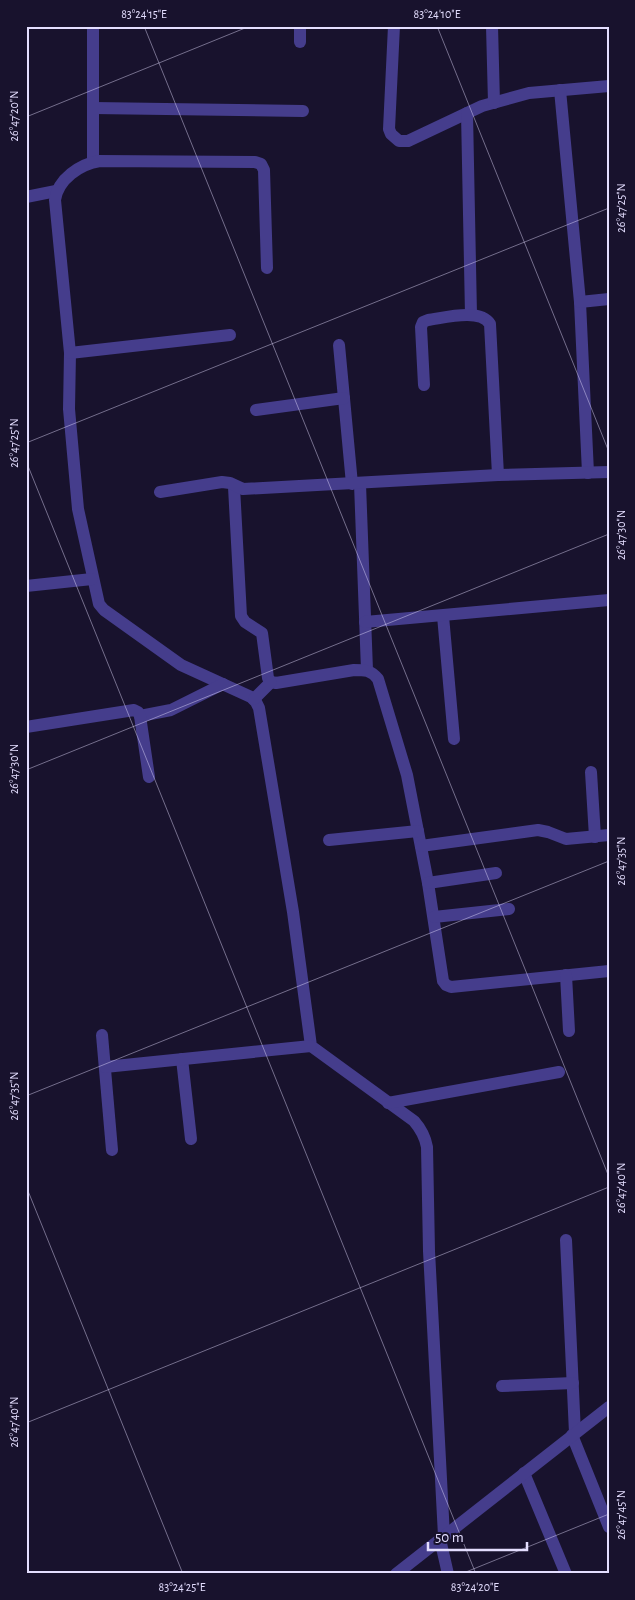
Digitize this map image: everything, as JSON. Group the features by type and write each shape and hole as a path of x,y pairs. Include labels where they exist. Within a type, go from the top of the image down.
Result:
{"street":[{"path":"93,26 93,162"},
{"path":"300,26 300,42"},
{"path":"394,26 389,129 390,134 399,141 408,141 482,106 529,93 609,86"},
{"path":"492,26 494,103"},
{"path":"560,90 580,302 588,473"},
{"path":"93,108 303,111"},
{"path":"467,113 471,315"},
{"path":"267,268 264,170 261,164 245,162 100,161 80,168 67,177 56,190 54,200 70,353 69,409 78,509 99,604 104,610 181,665 254,700 259,708 293,912 311,1046"},
{"path":"26,197 56,190"},
{"path":"580,302 609,299"},
{"path":"424,385 421,327 424,322 471,315 482,316 487,319 490,324 498,475"},
{"path":"70,353 230,335"},
{"path":"339,345 356,484 367,670"},
{"path":"256,410 344,398"},
{"path":"160,492 222,482 230,483 243,490 498,475 609,472"},
{"path":"234,486 241,616 245,622 262,633 268,678 271,682 276,683 354,670 367,670 378,679 407,775 434,917 443,980 446,985 451,987 609,971"},
{"path":"26,586 92,579"},
{"path":"365,622 609,600"},
{"path":"443,616 454,739"},
{"path":"254,700 271,682"},
{"path":"140,716 171,710 223,684"},
{"path":"26,727 134,710 140,716 149,777"},
{"path":"591,772 595,837"},
{"path":"421,846 538,830 566,840 609,835"},
{"path":"329,840 418,832"},
{"path":"428,883 496,873"},
{"path":"434,917 510,909"},
{"path":"566,975 569,1031"},
{"path":"102,1035 112,1150"},
{"path":"105,1067 311,1046 414,1121 420,1128 425,1137 427,1147 429,1251 442,1538 448,1574"},
{"path":"182,1059 191,1138"},
{"path":"388,1102 559,1072"},
{"path":"566,1240 574,1434 609,1527"},
{"path":"502,1386 573,1383"},
{"path":"396,1574 609,1407"},
{"path":"524,1473 566,1574"}]}
